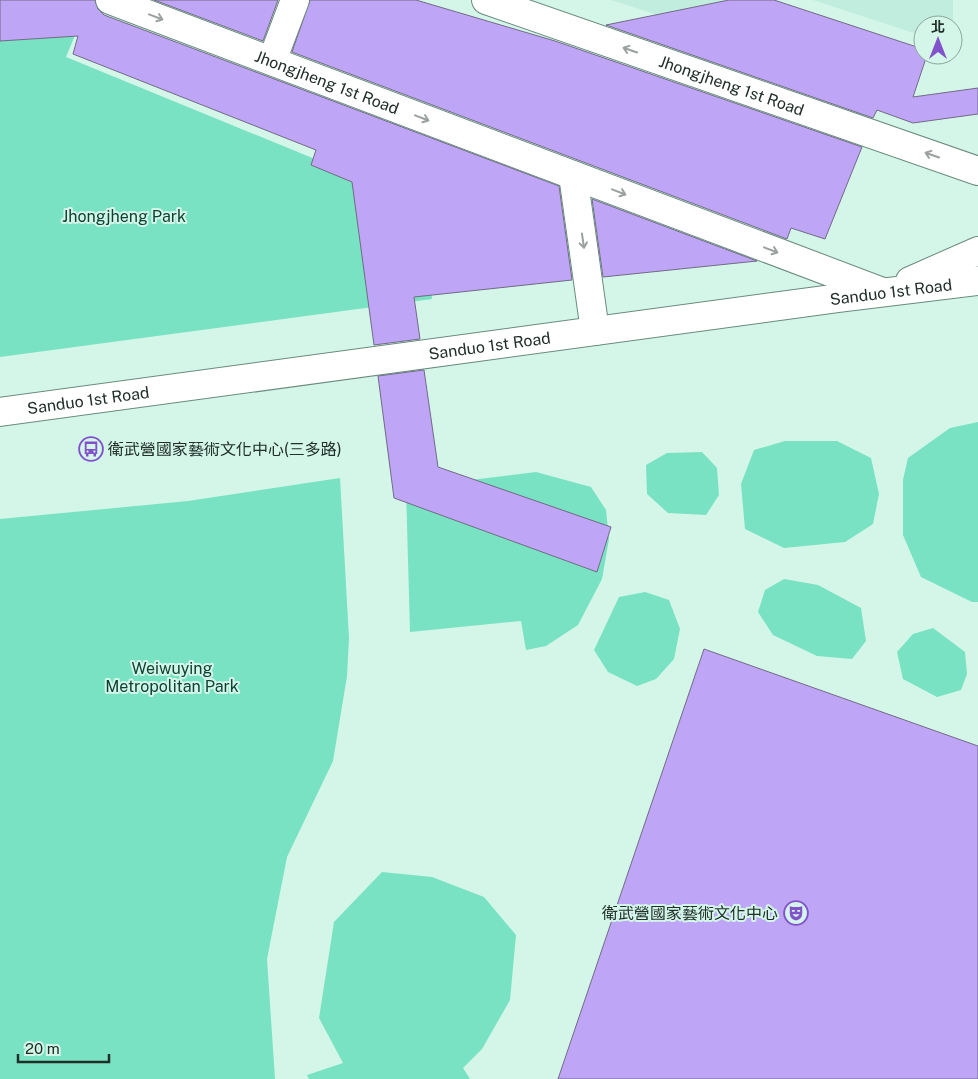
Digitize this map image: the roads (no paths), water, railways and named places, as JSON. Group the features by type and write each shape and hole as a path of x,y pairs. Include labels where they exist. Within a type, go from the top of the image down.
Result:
{"street":[{"name":"Jhongjheng 1st Road","path":"110,0 883,292"},
{"path":"272,61 296,0"},
{"name":"Jhongjheng 1st Road","path":"486,0 978,171"},
{"path":"573,175 595,331"},
{"path":"883,292 978,251"},
{"name":"Sanduo 1st Road","path":"0,412 883,292 978,281"}],"place":[{"name":"衛武營國家藝術文化中心(三多路)","path":"91,449"},
{"name":"衛武營國家藝術文化中心","path":"796,913"}],"park label":[{"name":"Jhongjheng Park","path":"124,216"},
{"name":"Weiwuying Metropolitan Park","path":"172,677"}]}
